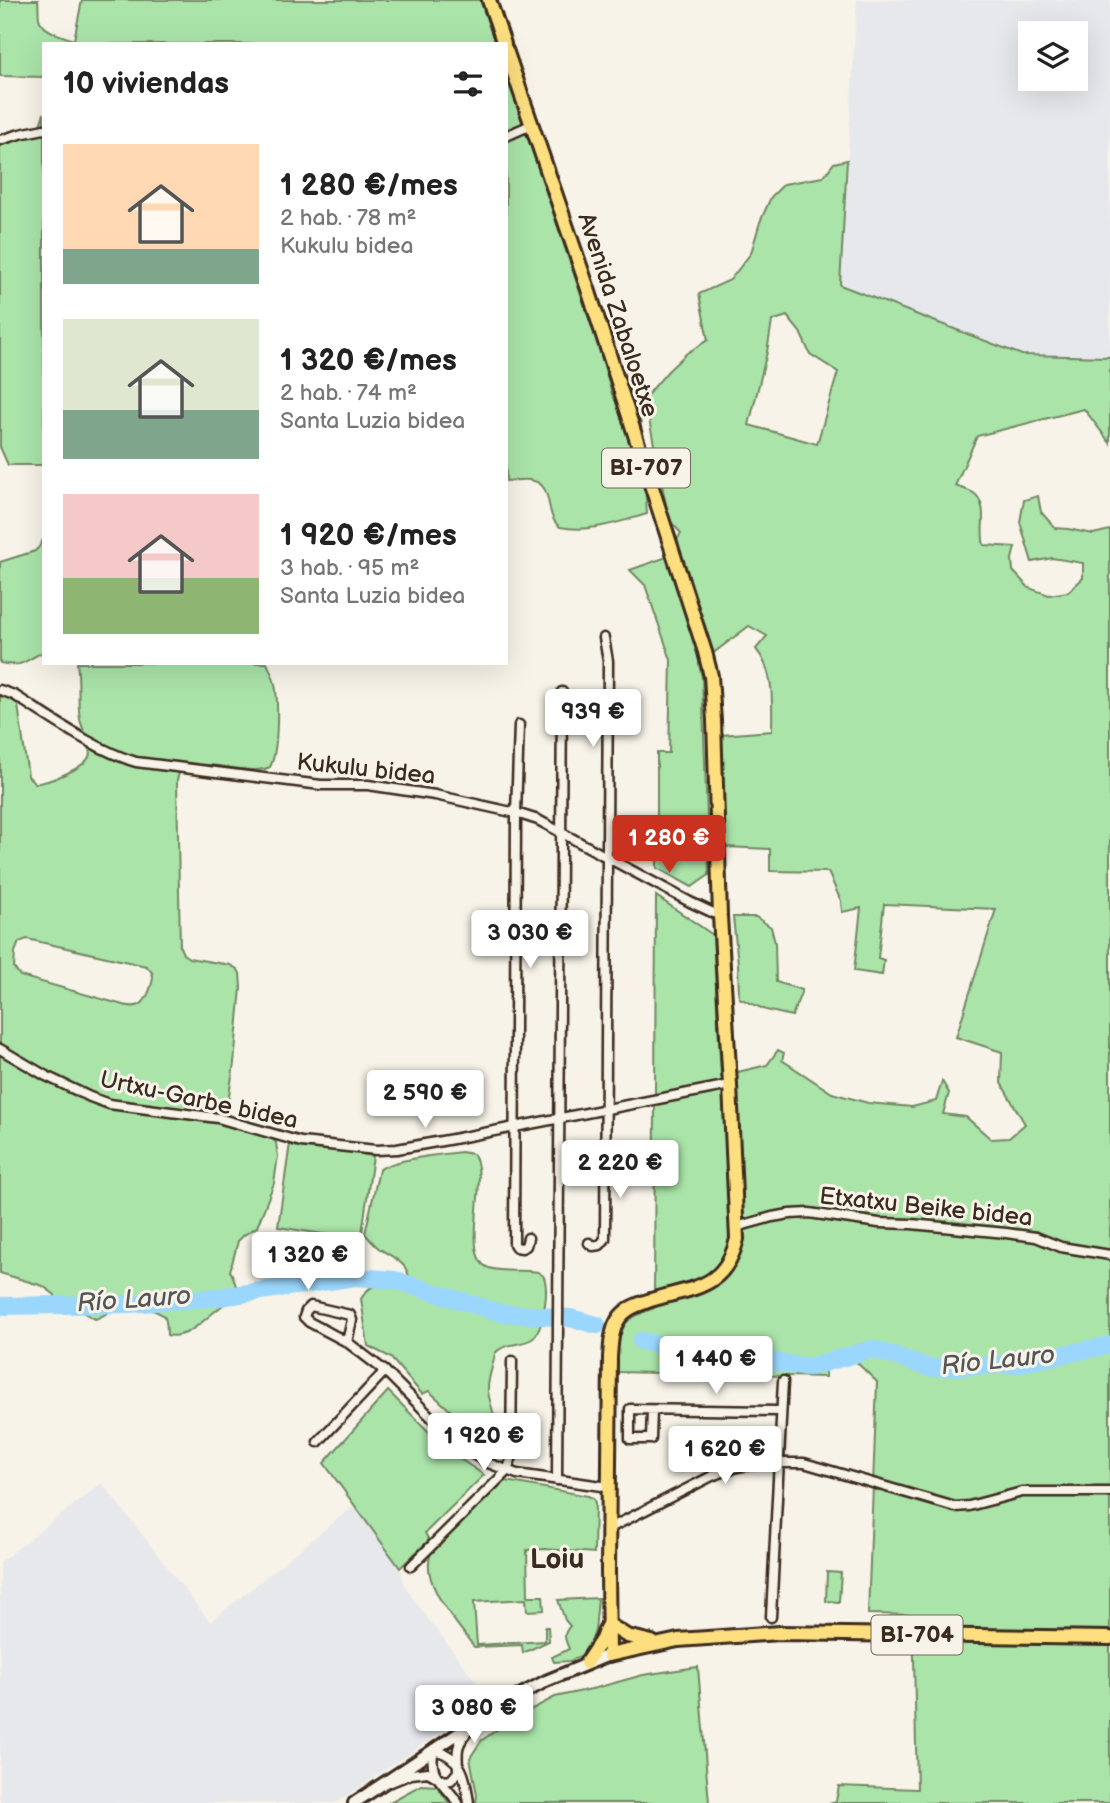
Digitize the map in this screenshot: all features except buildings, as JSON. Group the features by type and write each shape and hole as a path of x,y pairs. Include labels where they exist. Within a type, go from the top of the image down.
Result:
{"main road":[{"path":"489,0 503,42"},
{"name":"Avenida Zabaloetxe","path":"508,56 588,289 711,676 737,1239 723,1271 703,1285 632,1307 623,1314 614,1328 610,1357 609,1487"},
{"name":"BI-707","path":"609,1487 609,1654"},
{"path":"586,1663 602,1639 608,1623 627,1636 660,1643"},
{"name":"BI-704","path":"609,1654 678,1640 815,1633 1110,1639"},
{"path":"355,1803 501,1705 546,1681 609,1654"}],"street":[{"path":"508,134 531,125"},
{"path":"0,140 42,130"},
{"path":"589,1243 593,1246 600,1245 605,1239 608,661 604,638"},
{"name":"Kukulu bidea","path":"0,690 14,695 123,759 321,785 369,785 435,795 516,813 538,820 720,916"},
{"path":"557,1480 562,692"},
{"path":"519,725 516,813 514,1244 522,1248 526,1246 528,1238"},
{"name":"Urtxu-Garbe bidea","path":"0,1049 46,1076 109,1104 218,1118 300,1142 376,1150 397,1149 730,1085"},
{"name":"Etxatxu Beike bidea","path":"736,1227 772,1217 809,1213 879,1223 1036,1237 1061,1247 1110,1255"},
{"path":"347,1342 352,1320 350,1315 312,1306 306,1311 304,1317 309,1322 347,1342 385,1371 460,1447 488,1463 517,1474 609,1487"},
{"path":"411,1566 507,1471 511,1460 512,1361"},
{"path":"317,1442 385,1371"},
{"path":"771,1617 783,1381"},
{"path":"652,1410 651,1439 630,1439 629,1409 781,1411"},
{"path":"608,1529 714,1475 737,1467 764,1463 804,1464 955,1507 1022,1492 1110,1492"},
{"path":"375,1788 411,1774 428,1772 438,1779 451,1780 458,1772 457,1751 460,1741 475,1722"},
{"path":"458,1803 434,1772 431,1761 434,1750 448,1753 458,1764 465,1779 469,1803"}],"shaded area":[{"path":"857,0 1110,0 1110,357 1022,355 840,285"},
{"path":"102,1483 210,1622 355,1505 400,1568 411,1596 474,1679 487,1701 336,1803 0,1803 0,1562"}],"green space":[{"path":"0,0 38,0 39,18 44,27 74,40 82,0 480,0 494,42 42,42 42,77 0,76"},
{"path":"508,80 600,351 612,394 619,406 631,405 639,399 647,514 604,526 582,529 560,527 552,516 544,489 540,484 527,480 508,481"},
{"path":"42,119 42,465 8,465 0,447 0,136 39,128"},
{"path":"847,160 840,285 1022,355 1110,357 1110,443 1084,409 977,436 955,486 972,492 980,501 984,545 1015,547 1013,571 1029,588 1049,595 1068,592 1083,578 1083,563 1052,558 1032,562 1020,522 1024,500 1038,496 1041,512 1055,528 1093,534 1110,530 1110,1803 829,1803 836,1801 839,1786 917,1789 913,1615 868,1614 877,1382 847,1353 826,1354 825,1377 618,1372 620,1330 630,1319 654,1308 656,896 713,935 721,1076 767,1065 778,1050 784,1053 782,1060 832,1093 868,1103 912,1107 936,1101 942,1081 949,1093 943,1114 966,1117 991,1139 1009,1138 1025,1124 1001,1083 1002,1052 956,1037 996,909 884,904 878,958 884,960 882,975 854,971 861,908 842,912 841,901 828,872 770,871 770,849 725,847 721,735 772,731 769,678 767,668 756,649 767,636 749,626 699,664 702,678 709,875 692,887 657,868 657,753 669,753 671,660 645,585 630,570 667,557 681,533 669,520 647,409 642,401 687,353 708,340 699,294 730,280 751,253 771,197 784,184 823,177 834,163","holes":["787,316 800,332 810,354 838,372 817,444 749,425 772,321"]},
{"path":"42,542 42,653 20,664 0,663 0,562 35,551"},
{"path":"77,665 268,665 275,686 277,730 270,767 250,770 214,765 190,766 180,770 177,780 180,947 183,954 189,958 230,965 240,973 241,988 228,1114 231,1120 272,1138 276,1143 278,1156 274,1183 257,1227 238,1241 230,1271 239,1292 194,1328 181,1335 167,1335 165,1318 156,1312 142,1308 120,1308 95,1319 75,1308 55,1303 55,1295 43,1286 0,1273 0,686 18,705 28,776 35,783 73,770 89,757 79,705","holes":["27,939 146,966 151,970 153,979 143,1002 139,1005 123,1005 20,976 14,968 15,952 19,942"]},
{"path":"733,917 756,917 771,927 775,943 776,982 802,990 792,1016 766,1010 739,998"},
{"path":"290,1143 373,1156 361,1240 278,1227"},
{"path":"461,1152 473,1154 478,1165 475,1234 480,1261 489,1268 538,1272 543,1275 546,1287 544,1312 536,1335 495,1353 488,1386 497,1428 497,1441 492,1444 480,1438 429,1391 422,1394 390,1357 368,1346 361,1299 372,1287 403,1283 409,1276 401,1263 365,1234 379,1170 405,1160"},
{"path":"388,1391 448,1451 484,1475 425,1533 429,1540 400,1568 324,1463"},
{"path":"506,1481 588,1496 593,1498 595,1503 594,1553 527,1550 528,1596 543,1596 544,1610 527,1611 526,1599 474,1602 477,1645 545,1641 545,1627 548,1627 549,1641 523,1653 522,1645 474,1647 442,1603 430,1577 431,1553"},
{"path":"827,1572 841,1573 839,1602 826,1601"},
{"path":"598,1598 595,1631 586,1653 570,1661 554,1662 552,1657 569,1649 565,1637 570,1626 558,1600"},
{"path":"698,1667 709,1803 476,1803 470,1758 481,1741 509,1721 555,1697 643,1675"},
{"path":"421,1785 437,1786 449,1803 388,1803"}],"waterway":[{"name":"Río Lauro","path":"0,1306 129,1304 220,1297 356,1277 395,1280 500,1313 570,1318 597,1325"},
{"name":"Río Lauro","path":"641,1341 671,1348 809,1367 873,1349 930,1368 1017,1364 1110,1345"}],"district":[{"name":"Loiu","path":"557,1559"}]}
